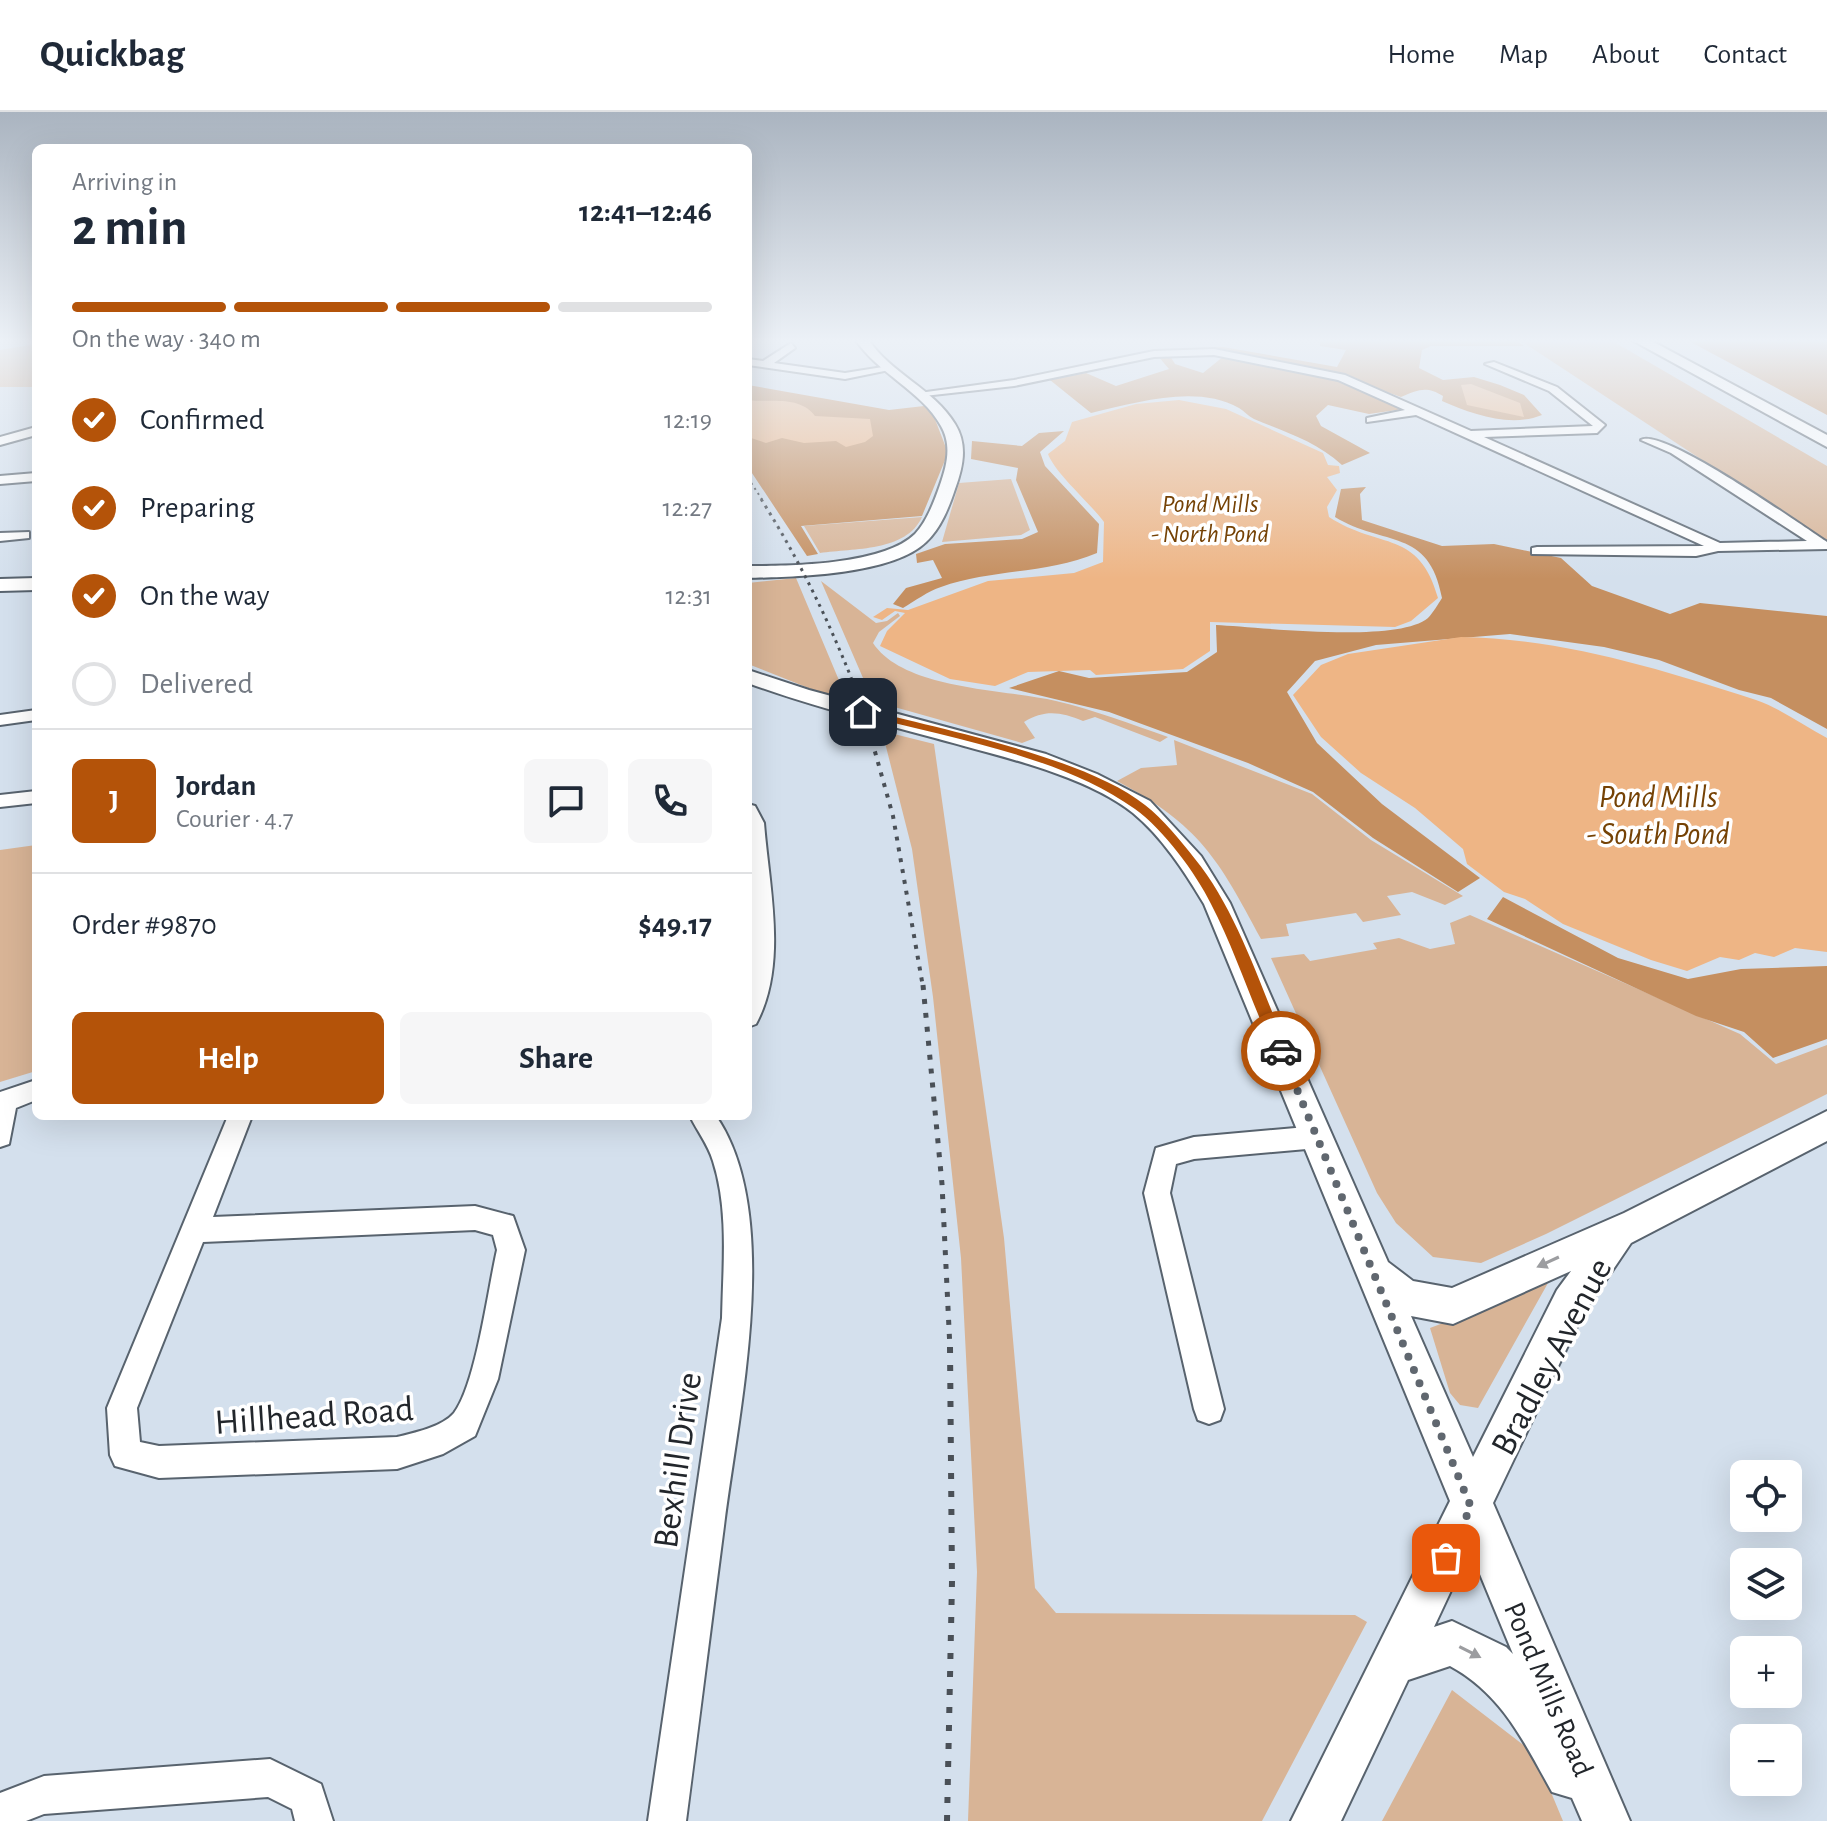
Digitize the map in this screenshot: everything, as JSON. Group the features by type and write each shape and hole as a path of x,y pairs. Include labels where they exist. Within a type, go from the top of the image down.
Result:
{"highway":[{"path":"1778,419 1827,450"},
{"path":"1783,419 1827,442"}],"main road":[{"path":"752,572 847,563 882,556 916,543 928,529 940,505 958,453 950,427 944,419"},
{"path":"0,585 32,584"},
{"name":"Pond Mills Road","path":"752,677 801,695 1038,759 1089,779 1141,807 1192,862 1217,903 1606,1821"},
{"name":"Bradley Avenue","path":"1315,1821 1570,1302 1619,1231 1827,1125"},
{"path":"1374,1274 1405,1297 1453,1306 1619,1231"},
{"path":"1396,1661 1452,1643 1490,1663 1526,1699 1595,1821"}],"street":[{"path":"1371,420 1378,419"},
{"path":"1434,419 1718,547"},
{"path":"1467,435 1597,429 1599,425 1591,419"},
{"path":"0,441 32,432"},
{"path":"1647,440 1675,450 1825,547"},
{"path":"0,480 32,477"},
{"path":"0,537 24,535"},
{"path":"1537,551 1681,553 1718,547 1825,547"},
{"path":"0,720 32,716"},
{"path":"0,801 32,797"},
{"path":"752,819 763,975 758,1004 752,1012"},
{"path":"0,1136 2,1102 32,1091"},
{"name":"Hillhead Road","path":"194,1230 475,1218 503,1225 511,1250 483,1379 464,1425 432,1443 397,1453 159,1462 126,1455 122,1408 238,1120"},
{"name":"Bexhill Drive","path":"667,1821 736,1318 737,1238 730,1180 711,1127 705,1120"},
{"path":"1209,1409 1157,1193 1165,1156 1194,1148 1318,1137"},
{"path":"0,1812 44,1795 270,1778 308,1797 314,1821"}],"shaded area":[{"path":"752,419 935,419 948,453 922,516 801,526 818,554 807,556 752,473"},
{"path":"1254,419 1317,419 1321,426 1370,453 1342,465 1311,443"},
{"path":"1639,419 1746,419 1827,466 1827,542"},
{"path":"1064,431 1040,452 1045,466 1099,524 1097,553 1059,565 960,581 931,591 903,608 893,604 906,588 942,578 933,560 917,563 916,554 945,544 1022,539 1038,532 1016,480 1018,468 971,459 972,441 1022,446 1039,433"},
{"path":"1011,479 1030,530 1021,535 942,542 959,483"},
{"path":"1366,487 1360,494 1362,520 1442,546 1494,544 1561,558 1592,586 1670,614 1700,603 1827,616 1827,729 1771,698 1739,690 1659,660 1604,647 1510,634 1376,645 1315,661 1287,692 1317,743 1382,804 1480,878 1458,892 1373,838 1313,792 1248,763 1109,712 1009,688 1059,671 1089,678 1187,672 1217,652 1216,625 1359,632 1412,626 1428,618 1442,598 1436,575 1427,560 1402,542 1335,517 1341,489"},
{"path":"922,517 904,537 892,542 863,549 820,553 804,526"},
{"path":"796,578 846,697 816,691 752,666 752,583"},
{"path":"821,581 876,623 887,621 898,613 900,616 879,632 873,643 888,658 908,670 957,685 1070,705 1168,737 1160,742 1095,717 1083,721 1053,713 1024,722 1035,738 1022,743 873,701"},
{"path":"882,731 934,744 1004,1238 1035,1588 1056,1613 1355,1615 1367,1622 1262,1821 968,1821 977,1572 961,1258 933,997 912,849"},
{"path":"1174,740 1312,794 1371,840 1463,896 1445,905 1412,892 1387,896 1401,915 1363,922 1356,913 1286,924 1289,936 1261,939 1232,886 1204,846 1168,813 1117,781 1141,768 1177,765"},
{"path":"32,846 32,1072 0,1082 0,850"},
{"path":"1503,897 1618,958 1688,979 1741,969 1827,966 1827,1039 1773,1058 1744,1032 1696,1016 1487,919"},
{"path":"1470,915 1740,1034 1776,1064 1827,1045 1827,1094 1546,1234 1481,1263 1433,1257 1396,1223 1377,1193 1271,958 1304,954 1310,961 1377,949 1373,943 1399,938 1430,949 1455,944 1450,923"},
{"path":"1548,1283 1478,1408 1460,1405 1450,1393 1430,1328"},
{"path":"1452,1690 1535,1754 1563,1821 1382,1821"}],"water":[{"path":"752,419 870,419 873,436 865,442 846,447 836,441 804,443 782,438 766,443 752,438"},
{"name":"Pond Mills - North Pond","path":"1084,419 1248,419 1323,453 1328,465 1339,466 1340,473 1327,477 1337,490 1327,507 1329,517 1409,551 1430,576 1438,598 1411,621 1395,627 1210,622 1210,651 1183,669 1096,675 1090,670 1028,672 995,686 950,679 880,646 887,631 905,613 895,611 882,620 873,617 887,608 908,610 988,581 1074,573 1103,562 1104,522 1058,470 1048,454 1065,441 1072,422"},
{"name":"Pond Mills - South Pond","path":"1461,637 1537,643 1647,667 1765,703 1827,738 1827,952 1795,948 1774,957 1755,953 1739,960 1720,957 1687,971 1651,960 1563,924 1525,899 1504,892 1467,864 1463,849 1415,808 1361,773 1321,737 1293,695 1321,665 1348,654"}],"railway":[{"path":"752,484 763,501"},
{"path":"761,499 818,602 864,711"},
{"path":"863,709 893,816 923,987"},
{"path":"923,985 942,1184 950,1349"},
{"path":"947,1821 952,1582 950,1347"}],"way so far":[{"path":"1281,1051 1471,1507 1446,1558"}],"route":[{"path":"863,712 1038,759 1089,779 1141,807 1192,862 1217,903 1281,1051"}]}
